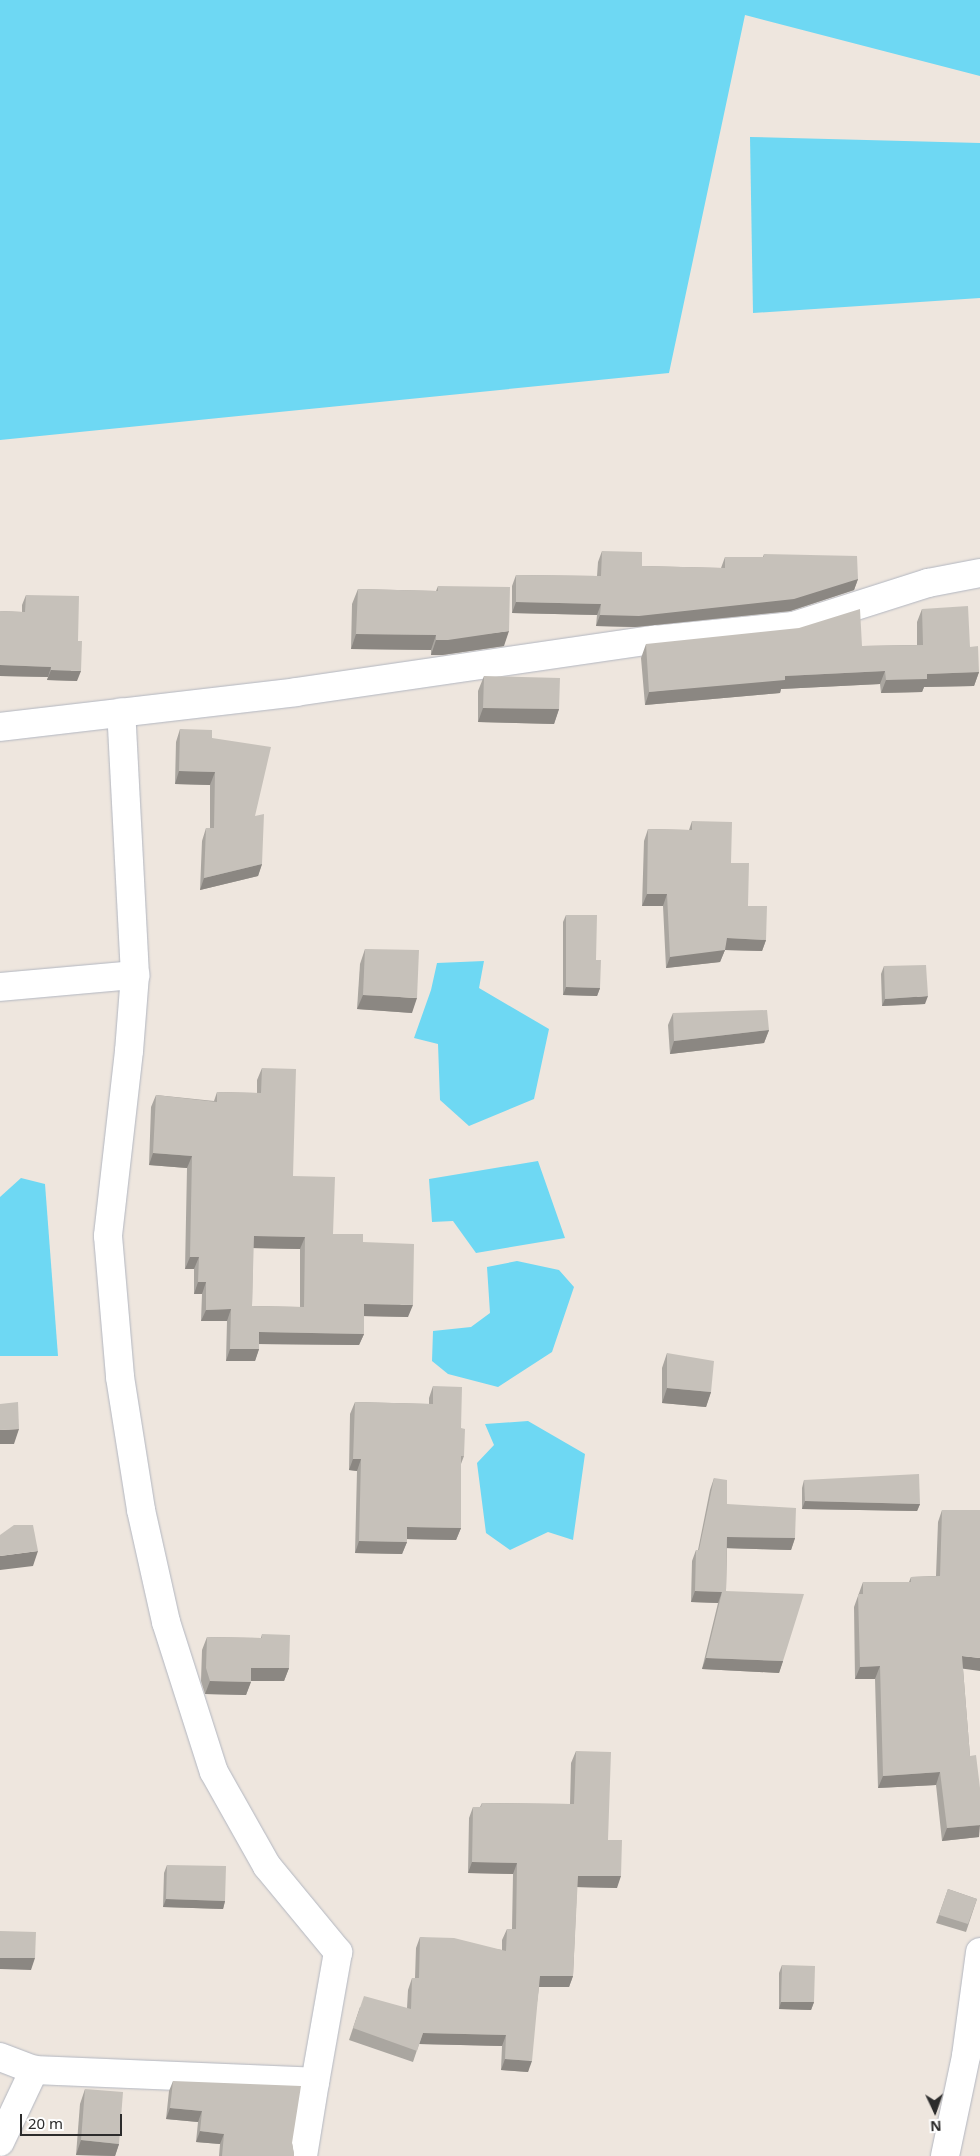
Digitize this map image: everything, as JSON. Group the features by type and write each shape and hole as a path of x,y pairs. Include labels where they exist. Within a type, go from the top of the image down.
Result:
{"street":[{"path":"0,727 296,692 654,640 793,626 928,583 980,573"},
{"path":"120,712 135,975 129,1051 108,1236 120,1377 141,1510 166,1622 214,1772 267,1866 338,1952 303,2156"},
{"path":"0,987 135,975"},
{"path":"945,2156 966,2056 980,1952"},
{"path":"0,2057 34,2070 315,2082"},
{"path":"0,2142 34,2070"}],"water":[{"path":"0,0 980,0 980,76 745,15 669,373 0,440"},
{"path":"750,137 980,143 980,298 753,313"},
{"path":"484,961 479,988 549,1029 534,1099 469,1126 440,1100 438,1044 414,1038 431,990 437,963"},
{"path":"538,1161 565,1238 476,1253 453,1221 432,1222 429,1179"},
{"path":"21,1178 45,1184 58,1356 0,1356 0,1197"},
{"path":"517,1261 559,1270 574,1287 552,1352 498,1387 448,1374 432,1361 433,1331 471,1327 490,1313 487,1267"},
{"path":"528,1421 585,1454 573,1540 548,1532 510,1550 486,1533 477,1463 494,1445 485,1424"}],"building":[{"path":"602,551 642,552 642,566 725,568 725,557 764,557 764,554 857,556 858,579 794,599 639,616 600,615 601,604 516,602 516,575 601,576"},
{"path":"438,586 510,587 509,631 448,640 436,640 436,635 356,634 358,589 438,591"},
{"path":"26,595 79,596 78,641 82,641 81,671 51,670 51,667 0,665 0,611 25,612"},
{"path":"968,606 970,647 978,646 979,672 927,674 927,679 886,680 885,671 785,676 785,680 649,692 646,644 799,628 860,609 862,646 923,645 922,609"},
{"path":"484,676 560,678 559,709 483,708"},
{"path":"180,729 212,730 212,738 271,747 255,816 264,814 262,864 204,878 206,828 214,828 215,772 179,771"},
{"path":"692,821 732,822 731,863 749,863 748,906 767,906 766,940 727,938 725,950 670,957 667,894 647,894 648,829 692,830"},
{"path":"566,915 597,915 596,960 601,960 600,988 566,987"},
{"path":"365,949 419,950 417,998 363,995"},
{"path":"926,965 928,996 885,999 884,966"},
{"path":"767,1010 769,1030 674,1041 673,1013"},
{"path":"262,1068 296,1069 293,1176 335,1177 333,1234 363,1234 363,1242 414,1244 413,1305 364,1304 364,1334 259,1332 259,1349 230,1349 231,1309 206,1310 206,1282 198,1282 199,1257 190,1257 192,1156 153,1153 156,1095 217,1102 217,1092 261,1093","holes":["254,1236 305,1237 304,1307 252,1306"]},
{"path":"667,1353 714,1361 711,1392 667,1388"},
{"path":"433,1386 462,1387 461,1428 465,1429 464,1456 461,1456 461,1528 407,1527 407,1542 359,1541 361,1459 353,1459 355,1402 433,1404"},
{"path":"18,1402 19,1429 0,1430 0,1404"},
{"path":"919,1474 920,1504 805,1501 804,1480"},
{"path":"714,1478 727,1480 727,1504 796,1508 795,1538 727,1537 726,1591 804,1594 783,1661 706,1658 722,1592 695,1591 696,1550 699,1550"},
{"path":"942,1510 980,1510 980,1658 962,1656 970,1756 976,1755 980,1788 980,1825 947,1828 940,1772 883,1776 880,1666 860,1667 858,1594 863,1594 863,1582 911,1582 911,1577 940,1576"},
{"path":"14,1525 33,1525 38,1551 0,1556 0,1535"},
{"path":"262,1634 290,1635 289,1668 251,1668 251,1682 210,1681 206,1668 207,1637 262,1638"},
{"path":"576,1751 611,1752 608,1840 622,1840 621,1876 578,1876 573,1976 540,1976 532,2061 505,2059 506,2035 423,2033 417,2051 353,2028 364,1996 411,2009 412,1978 419,1978 420,1937 454,1938 506,1951 507,1929 516,1929 517,1863 472,1862 473,1807 481,1807 482,1803 574,1804"},
{"path":"167,1865 226,1866 225,1901 166,1899"},
{"path":"948,1889 977,1899 968,1924 939,1915"},
{"path":"0,1931 36,1932 35,1958 0,1958"},
{"path":"782,1965 815,1966 814,2002 781,2002"},
{"path":"173,2081 301,2086 292,2143 294,2156 222,2156 224,2134 200,2131 202,2111 170,2108"},
{"path":"85,2089 123,2092 119,2144 81,2140"}]}
